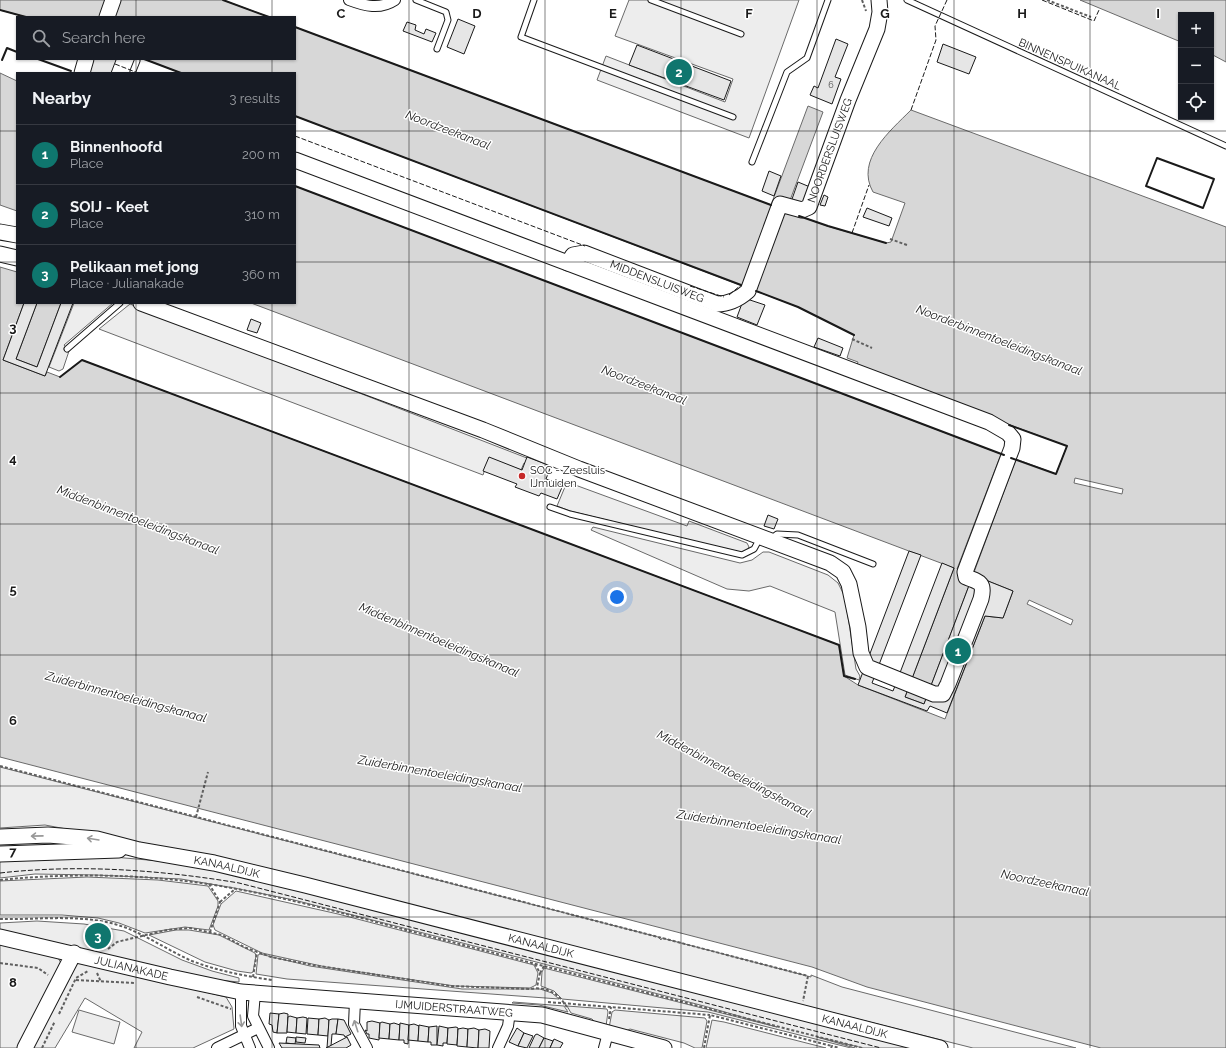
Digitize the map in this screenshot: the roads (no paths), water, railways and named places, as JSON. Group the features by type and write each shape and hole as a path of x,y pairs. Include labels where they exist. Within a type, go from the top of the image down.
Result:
{"street":[{"path":"107,16 114,0"},
{"path":"350,0 367,7 388,5 395,0"},
{"name":"NOORDERSLUISWEG","path":"748,291 780,204 802,210 809,207 848,100 880,20 878,0"},
{"path":"82,72 86,60"},
{"path":"144,304 483,430 586,472 830,563 843,572 850,584 858,626 861,653 867,667 934,694 943,694 981,599 983,587 980,582 966,577 964,572 1009,454 1013,439 1008,433 989,422 296,160"},
{"path":"0,232 16,235"},
{"name":"MIDDENSLUISWEG","path":"568,263 573,255 584,253 717,304 724,304 740,297 748,291"},
{"path":"0,254 16,258"},
{"name":"KANAALDIJK","path":"0,837 74,836 97,839 140,850 214,863 940,1048"},
{"name":"KANAALDIJK","path":"0,854 140,850"},
{"name":"JULIANAKADE","path":"0,937 248,992"},
{"path":"25,1048 69,979 74,953"},
{"path":"248,992 240,1011 244,1036 250,1048"},
{"path":"248,992 253,1016 268,1048"},
{"name":"IJMUIDERSTRAATWEG","path":"248,992 542,1015 664,1048"},
{"path":"355,1001 354,1024 367,1048"},
{"path":"498,1048 508,1026 510,1012"},
{"path":"217,1048 258,1028"},
{"path":"604,1048 608,1033"}],"lane":[{"path":"416,0 446,12 448,20 437,49"},
{"path":"534,0 520,37 733,117"},
{"path":"650,0 741,34"},
{"path":"752,162 787,72 807,58 828,0"},
{"name":"BINNENSPUIKANAAL","path":"907,0 1226,146"},
{"path":"133,71 137,61"},
{"path":"67,349 119,304"},
{"path":"550,507 570,514 742,555 754,550 765,539 777,534 798,535 873,564"}],"water":[{"path":"0,0 223,0 266,16 22,16 0,10"},
{"path":"1080,0 1226,0 1226,62 1214,56 1214,12 1178,12 1178,41"},
{"path":"296,27 771,205 808,106 823,112 786,211 827,226 886,243 891,242 905,203 873,192 869,180 868,169 877,147 911,110 1226,227 1226,1048 1101,1048 867,987 812,967 0,757 0,267 16,272 16,304 24,304 3,360 45,376 47,372 60,377 82,360 839,645 844,676 858,685 945,719 985,616 1003,618 1013,591 973,575 1016,459 1056,474 1067,446 856,368 858,362 847,358 854,335 798,307 296,116 296,72 178,72 147,60 296,60","holes":["1075,478 1123,489 1122,494 1074,483","1029,600 1073,620 1071,625 1027,604"]},
{"path":"0,73 16,81 16,211 0,205"},
{"name":"Noordzeekanaal","path":"296,186 1001,454 957,569 973,575 924,704 905,697 954,568 254,304 296,304"},
{"path":"37,304 61,304 37,367 16,359"}],"place":[{"name":"SOIJ - Keet","path":"679,72"},
{"name":"SOC - Zeesluis IJmuiden","path":"522,476"},
{"name":"Binnenhoofd","path":"958,651"},
{"name":"Pelikaan met jong","path":"98,936"}],"water label":[{"name":"Noorderbinnentoeleidingskanaal","path":"999,340"},
{"name":"Middenbinnentoeleidingskanaal","path":"138,520"},
{"name":"Middenbinnentoeleidingskanaal","path":"439,640"},
{"name":"Zuiderbinnentoeleidingskanaal","path":"126,697"},
{"name":"Zuiderbinnentoeleidingskanaal","path":"440,774"},
{"name":"Middenbinnentoeleidingskanaal","path":"734,774"},
{"name":"Zuiderbinnentoeleidingskanaal","path":"759,827"}]}
